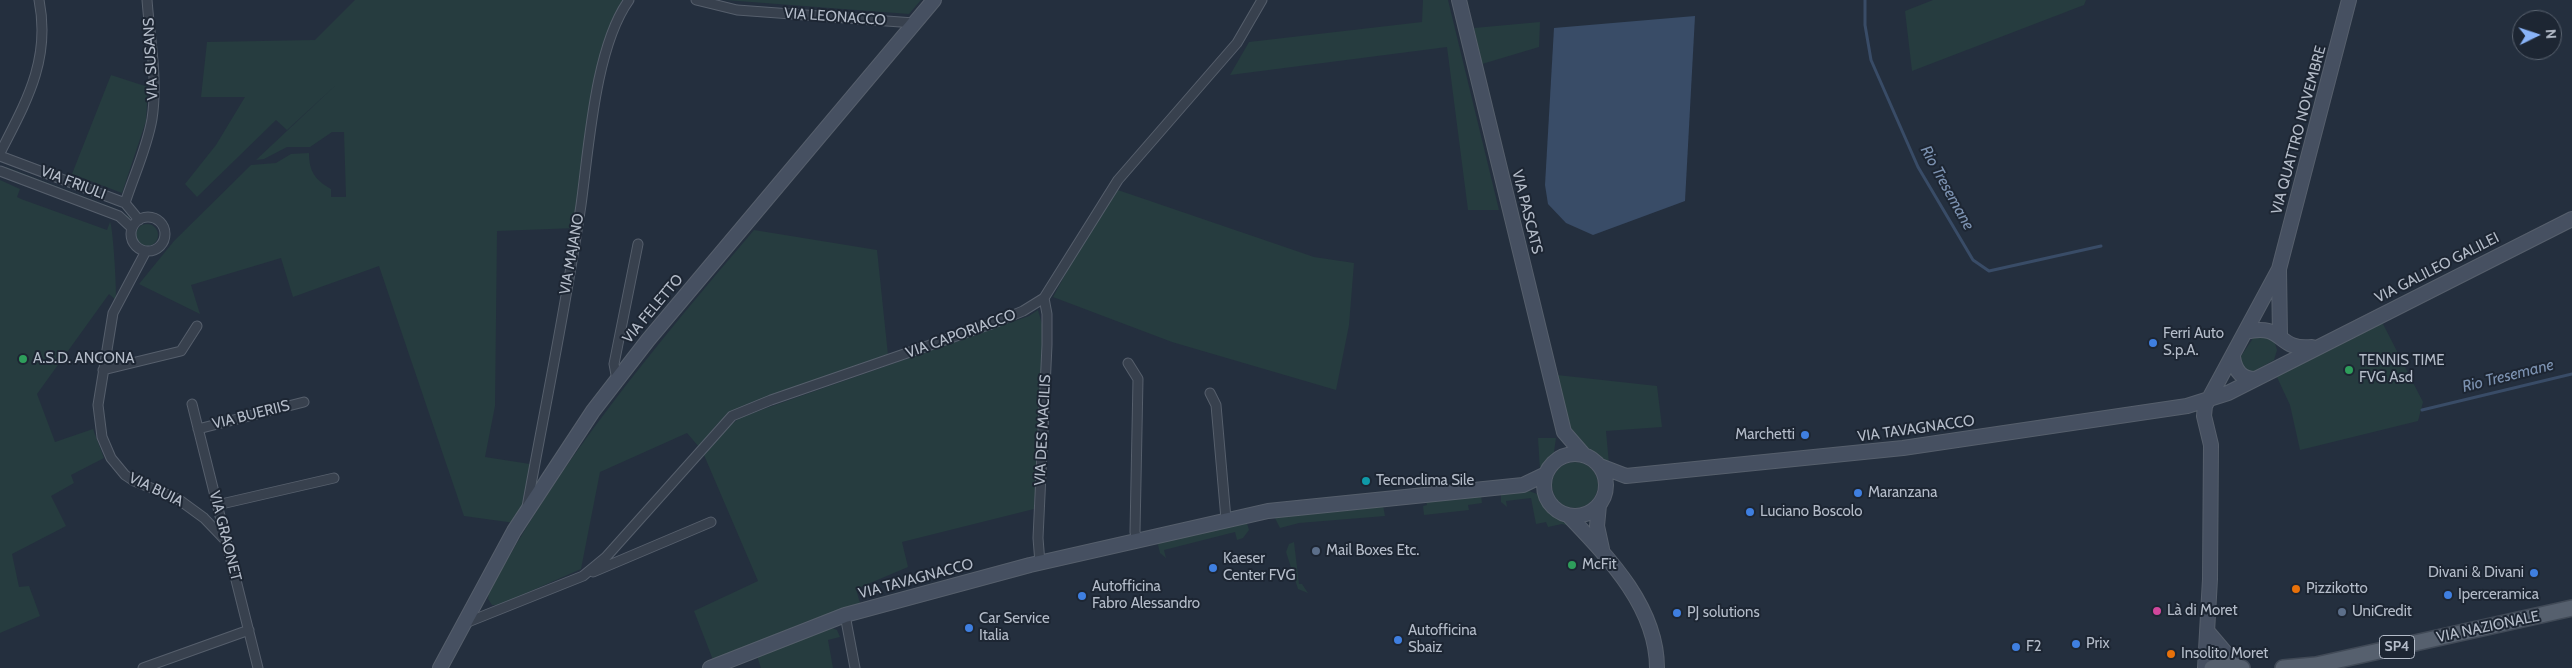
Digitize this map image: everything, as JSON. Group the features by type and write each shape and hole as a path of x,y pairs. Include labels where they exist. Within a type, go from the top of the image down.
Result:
{"main road":[{"name":"VIA NAZIONALE","path":"2284,668 2313,666 2572,608"},
{"path":"2212,668 2222,664 2239,666"}],"street":[{"path":"0,155 38,75 43,31 39,0"},
{"name":"VIA SUSANS","path":"125,203 147,139 153,108 154,72 147,0"},
{"name":"VIA MAJANO","path":"526,512 581,205 594,109 612,36 629,0"},
{"name":"VIA LEONACCO","path":"696,0 717,7 743,11 914,23"},
{"name":"VIA FELETTO","path":"440,668 462,624 526,512 559,460 617,380 648,340 934,0"},
{"name":"VIA CAPORIACCO","path":"583,576 606,557 732,416 771,400 994,323 1023,311 1044,298 1118,180 1237,43 1262,0"},
{"name":"VIA PASCATS","path":"1459,0 1564,432 1584,455"},
{"name":"VIA QUATTRO NOVEMBRE","path":"2245,332 2279,269 2349,0"},
{"name":"VIA FRIULI","path":"0,155 125,203 139,220"},
{"name":"VIA FRIULI","path":"0,172 118,216 132,228"},
{"path":"155,219 165,231 161,246 146,251 134,244 131,234 132,228 139,220 155,219"},
{"name":"VIA GALILEO GALILEI","path":"2208,399 2228,393 2317,346 2572,219"},
{"path":"617,380 614,364 638,244"},
{"name":"VIA BUIA","path":"146,251 113,313 98,405 99,426 117,468 134,481 178,498 193,508 226,542"},
{"name":"VIA QUATTRO NOVEMBRE","path":"2279,269 2281,338"},
{"name":"VIA DES MACILIS","path":"1040,563 1038,538 1047,345 1047,314 1044,298"},
{"path":"103,370 181,351 197,326"},
{"name":"VIA GALILEO GALILEI","path":"2245,332 2260,328 2268,329 2294,347 2317,346"},
{"path":"2206,668 2211,445 2204,412 2208,399 2233,357 2245,332"},
{"path":"2278,368 2283,354 2281,338"},
{"path":"2233,357 2234,364 2241,375 2255,379"},
{"path":"1128,363 1138,379 1135,532 1137,541"},
{"path":"1210,392 1216,405 1226,519"},
{"path":"2206,422 2216,403 2228,393"},
{"name":"VIA TAVAGNACCO","path":"1600,466 1626,476 1904,448 2187,406 2208,399"},
{"name":"VIA BUERIIS","path":"198,429 304,402"},
{"name":"VIA GRAONET","path":"192,404 258,668"},
{"path":"2187,406 2206,422"},
{"name":"VIA PASCATS","path":"1556,461 1564,432"},
{"path":"1603,552 1598,536 1599,505 1606,491 1606,478 1600,466 1584,455 1570,455 1556,461 1546,474 1544,485 1546,495 1551,505 1569,516 1603,552 1637,600 1653,635 1664,668"},
{"name":"VIA TAVAGNACCO","path":"710,668 845,615 1040,563 1226,519 1268,511 1523,486 1546,474"},
{"path":"1606,491 1626,476"},
{"path":"217,505 334,478"},
{"name":"VIA TAVAGNACCO","path":"1523,486 1546,495"},
{"path":"1569,516 1580,516 1590,512 1599,505"},
{"name":"VIA CAPORIACCO","path":"462,624 711,522"},
{"path":"845,615 855,668"},
{"path":"143,668 248,630"},
{"path":"2208,632 2239,666"},
{"path":"1653,635 1657,668"}],"green space":[{"path":"355,0 622,0 600,81 576,228 497,231 495,406 485,457 530,464 521,513 515,523 464,516 379,266 293,297 281,258 191,285 200,314 139,284 174,241 251,165 276,163 291,154 309,153 310,165 314,174 331,189 331,197 346,197 344,132 332,132 310,147 287,147 264,159 256,160 337,84 287,130 276,120 197,197 185,184 216,145 245,97 201,97 207,42 315,40"},
{"path":"725,0 921,0 909,14"},
{"path":"1423,0 1448,0 1499,210 1468,210 1447,47 1230,75 1249,42 1422,22"},
{"path":"1933,0 2086,0 2084,5 1912,71 1905,11"},
{"path":"1540,22 1539,47 1482,64 1474,28"},
{"path":"111,75 148,87 146,121 122,193 72,174"},
{"path":"6,167 116,209 133,219 5,170"},
{"path":"0,180 20,189 17,197 21,199 107,230 110,222 116,300 109,294 37,394 55,442 93,429 104,458 71,475 74,483 51,496 66,526 12,554 19,587 29,586 40,616 0,633"},
{"path":"1112,188 1314,257 1354,263 1349,325 1336,390 1172,342 1053,297"},
{"path":"147,224 155,227 158,235 155,243 147,246 139,243 136,235 139,227"},
{"path":"754,230 877,250 888,355 736,410 718,423 699,447 687,433 600,472 581,569 499,605 492,605 488,599 489,593 546,496 578,450 646,360"},
{"path":"1038,310 1042,324 1042,362 1034,509 902,542 908,567 856,589 860,603 808,621 713,660 694,611 758,581 704,455 724,430 741,417 1029,316"},
{"path":"2382,322 2423,402 2418,421 2300,450 2290,405 2276,375"},
{"path":"2264,335 2274,340 2277,350 2274,360 2251,373 2246,372 2239,359 2254,337"},
{"path":"1557,375 1657,386 1662,427 1606,431 1609,464 1585,448 1571,430"},
{"path":"1538,438 1556,438 1554,452 1540,470"},
{"path":"1571,462 1579,462 1588,466 1594,472 1598,485 1594,498 1588,504 1579,508 1571,508 1562,504 1556,498 1552,489 1552,481 1556,472 1562,466"},
{"path":"1529,491 1540,495 1556,515 1572,527 1562,524 1548,527 1546,522 1536,524 1531,498 1506,501 1507,507 1501,502 1501,493"},
{"path":"1481,495 1482,503 1468,505 1469,510 1424,515 1423,506 1427,505 1426,500"},
{"path":"1383,505 1385,516 1299,523 1280,528 1274,516"},
{"path":"1246,520 1249,530 1243,538 1237,540 1235,532 1164,550 1166,558 1160,553 1157,541"},
{"path":"1294,542 1299,584 1302,584 1308,593 1298,589 1286,552 1289,544"},
{"path":"830,627 837,630 840,637 828,640 833,668 761,668 757,656"}],"water":[{"path":"1695,16 1685,201 1593,235 1566,223 1548,204 1545,185 1554,28"}],"waterway":[{"name":"Rio Tresemane","path":"1865,0 1865,25 1871,60 1918,167 1973,260 1989,271 2101,246"},
{"name":"Rio Tresemane","path":"2422,410 2572,374"}],"place":[{"name":"Ferri Auto S.p.A.","path":"2153,343"},
{"name":"A.S.D. ANCONA","path":"23,359"},
{"name":"TENNIS TIME FVG Asd","path":"2349,370"},
{"name":"Marchetti","path":"1805,435"},
{"name":"Tecnoclima Sile","path":"1366,481"},
{"name":"Maranzana","path":"1858,493"},
{"name":"Luciano Boscolo","path":"1750,512"},
{"name":"Mail Boxes Etc.","path":"1316,551"},
{"name":"McFit","path":"1572,565"},
{"name":"Kaeser Center FVG","path":"1213,568"},
{"name":"Divani & Divani","path":"2534,573"},
{"name":"Pizzikotto","path":"2296,589"},
{"name":"Iperceramica","path":"2448,595"},
{"name":"Autofficina Fabro Alessandro","path":"1082,596"},
{"name":"Là di Moret","path":"2157,611"},
{"name":"UniCredit","path":"2342,612"},
{"name":"PJ solutions","path":"1677,613"},
{"name":"Car Service Italia","path":"969,628"},
{"name":"Autofficina Sbaiz","path":"1398,640"},
{"name":"Prix","path":"2076,644"},
{"name":"F2","path":"2016,647"},
{"name":"Insolito Moret","path":"2171,654"}]}
